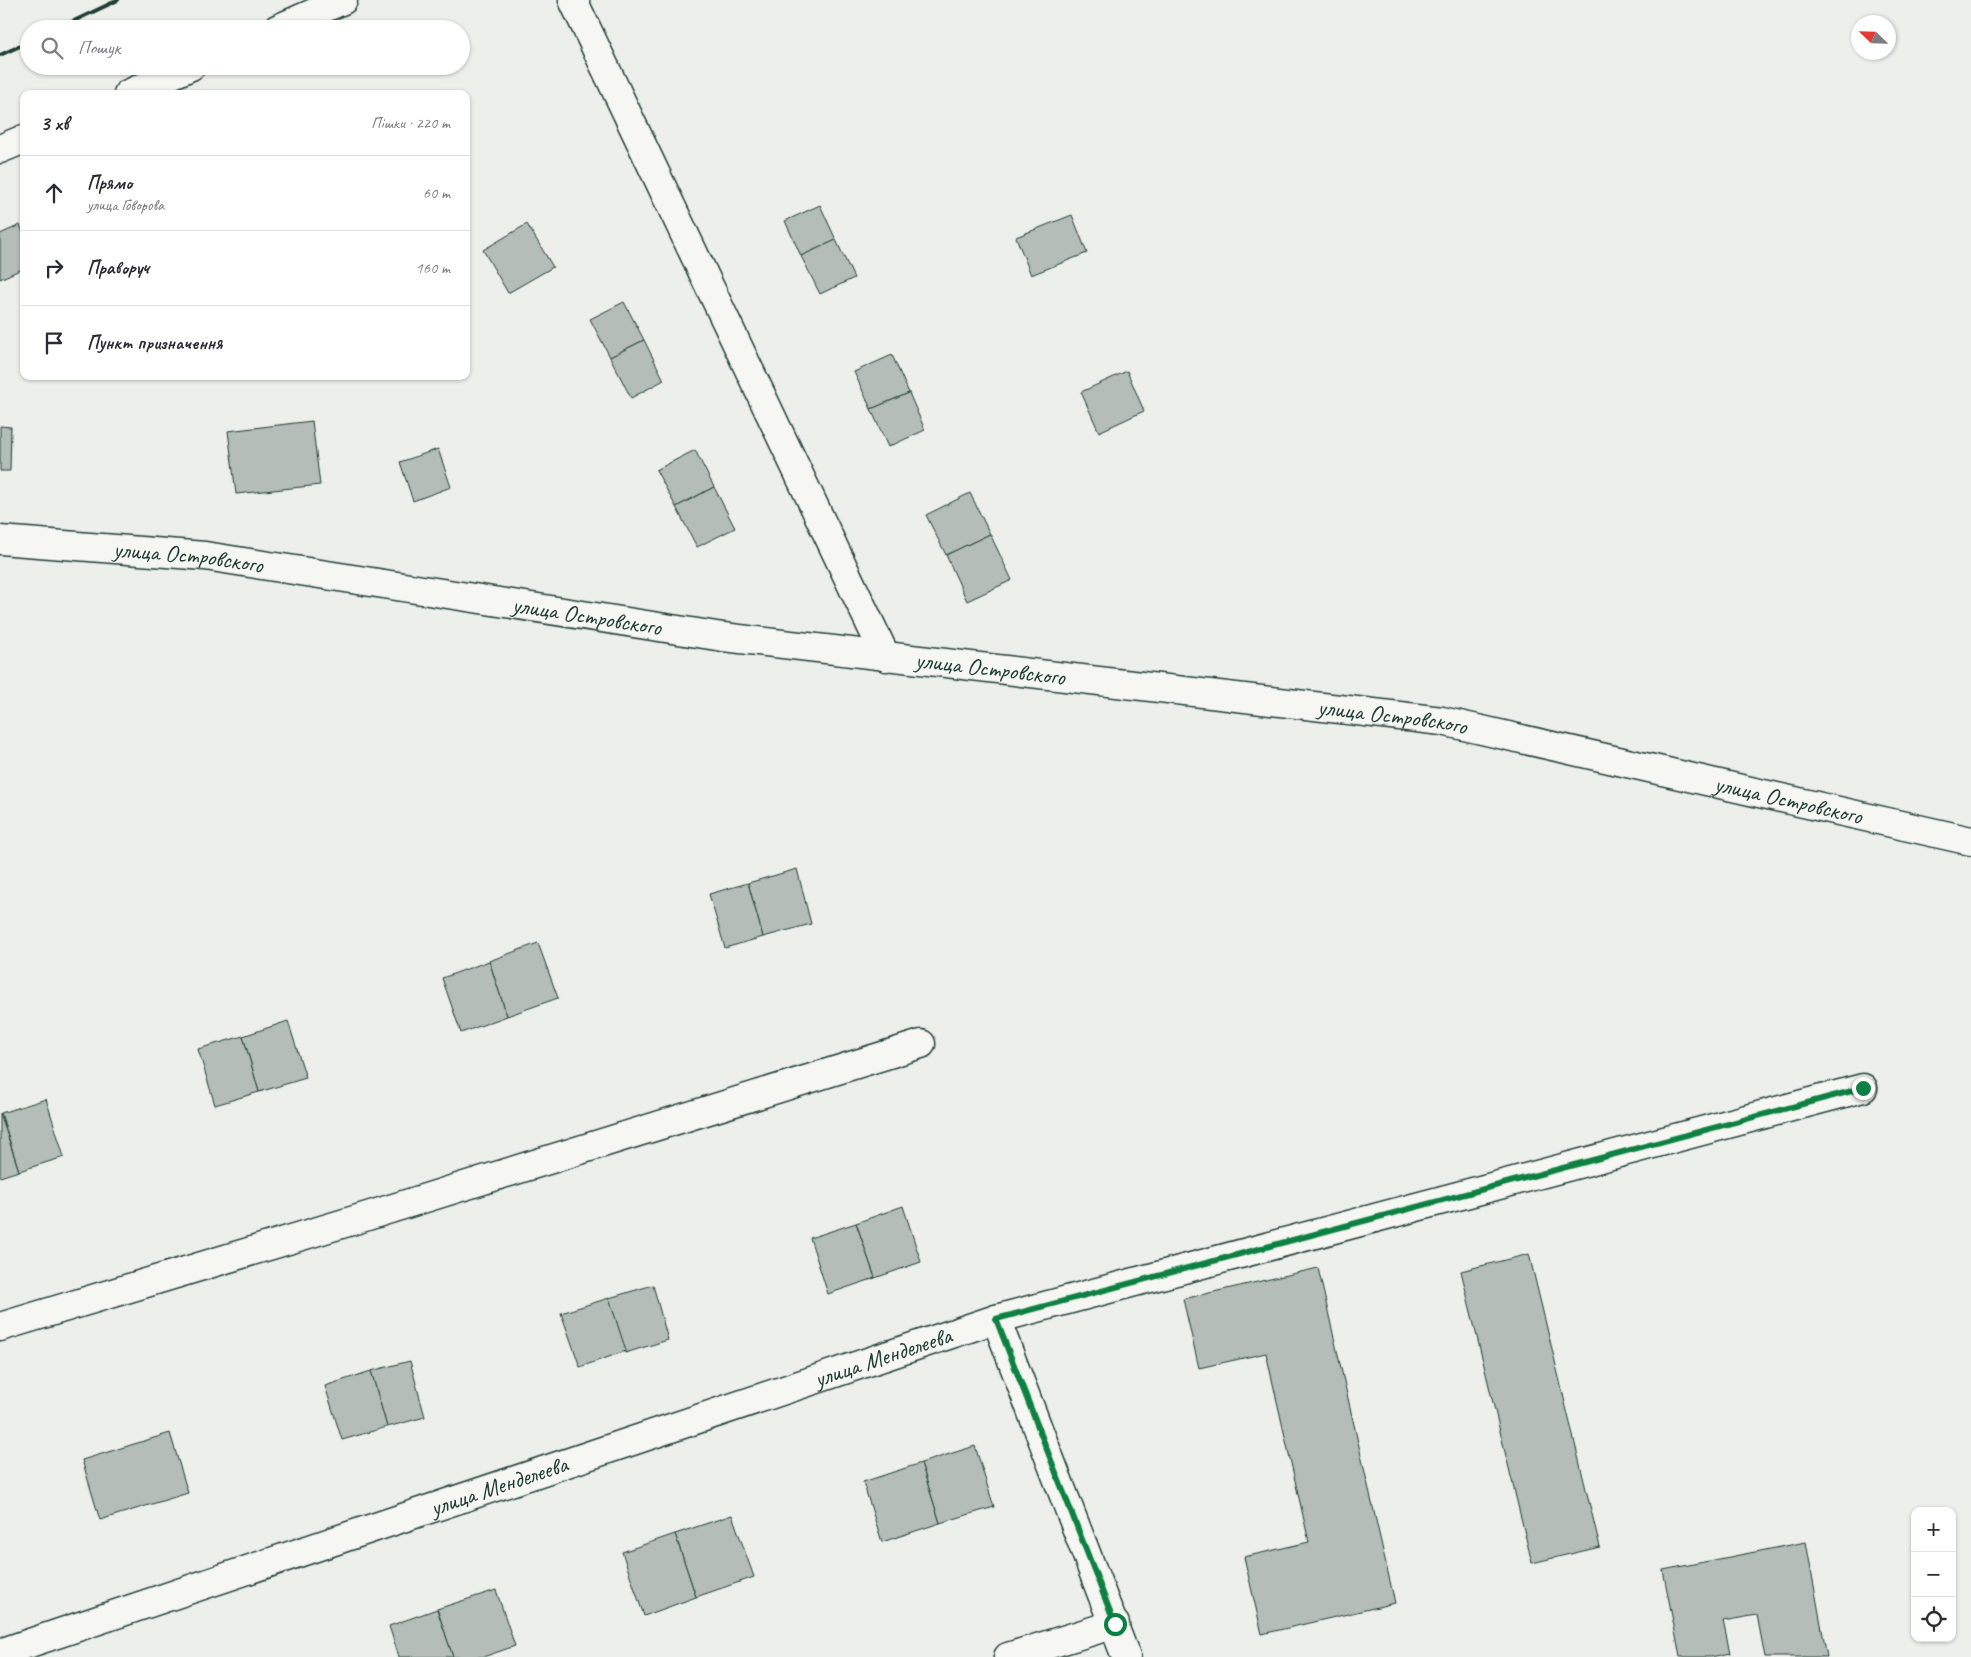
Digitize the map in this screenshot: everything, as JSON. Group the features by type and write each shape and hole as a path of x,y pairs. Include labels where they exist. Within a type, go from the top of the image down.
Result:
{"street":[{"path":"297,20 343,0"},
{"path":"573,0 886,657"},
{"path":"137,90 171,75"},
{"path":"0,149 20,141"},
{"name":"улица Островского","path":"0,540 206,556 723,637 1442,722 1971,841"},
{"path":"0,1327 358,1219 920,1044"},
{"name":"улица Менделеева","path":"0,1653 997,1320 1863,1088"},
{"path":"997,1320 1115,1624 1126,1657"},
{"path":"1008,1657 1115,1624"}],"building":[{"path":"820,205 836,240 801,256 785,221"},
{"path":"1072,215 1087,253 1031,275 1016,237"},
{"path":"527,224 553,267 508,293 483,250"},
{"path":"20,225 20,270 0,279 0,234"},
{"path":"836,240 854,278 820,294 801,256"},
{"path":"624,302 644,340 610,357 590,319"},
{"path":"644,340 664,380 631,398 610,357"},
{"path":"892,355 909,393 871,409 854,372"},
{"path":"1127,371 1144,411 1099,432 1081,392"},
{"path":"909,393 925,430 888,447 871,409"},
{"path":"312,421 320,485 236,494 228,431"},
{"path":"0,426 11,427 10,471 0,471"},
{"path":"438,449 451,487 413,501 400,462"},
{"path":"695,450 714,487 676,507 656,470"},
{"path":"714,487 735,528 697,547 676,507"},
{"path":"970,493 990,534 946,555 926,515"},
{"path":"990,534 1012,580 967,601 946,555"},
{"path":"797,869 811,924 763,937 748,883"},
{"path":"748,883 763,937 725,948 709,894"},
{"path":"538,943 558,998 507,1016 489,961"},
{"path":"489,961 507,1016 461,1033 442,978"},
{"path":"288,1021 306,1078 259,1092 243,1036"},
{"path":"243,1036 259,1092 215,1105 198,1049"},
{"path":"46,1099 64,1157 19,1171 1,1113"},
{"path":"0,1113 19,1171 0,1177"},
{"path":"903,1206 921,1262 875,1278 856,1223"},
{"path":"856,1223 875,1278 828,1294 810,1238"},
{"path":"1529,1254 1600,1547 1532,1563 1461,1271"},
{"path":"1318,1268 1395,1603 1262,1634 1244,1557 1309,1542 1266,1353 1199,1368 1183,1299"},
{"path":"653,1285 668,1340 625,1353 609,1298"},
{"path":"609,1298 626,1351 580,1367 561,1313"},
{"path":"410,1361 425,1417 387,1427 371,1371"},
{"path":"371,1371 387,1427 342,1440 325,1386"},
{"path":"170,1433 188,1493 100,1520 82,1460"},
{"path":"975,1446 994,1507 940,1523 921,1463"},
{"path":"921,1463 940,1523 882,1542 863,1482"},
{"path":"732,1515 754,1577 696,1597 675,1534"},
{"path":"675,1534 696,1597 644,1616 622,1552"},
{"path":"1806,1542 1827,1657 1765,1657 1757,1615 1723,1621 1730,1653 1711,1657 1680,1657 1663,1570"},
{"path":"496,1590 515,1646 483,1657 453,1657 437,1609"},
{"path":"437,1609 453,1657 399,1657 389,1626"}],"railway":[{"path":"76,20 118,0"},
{"path":"0,55 20,46"}],"route":[{"path":"1115,1624 996,1319 1863,1088"}]}
